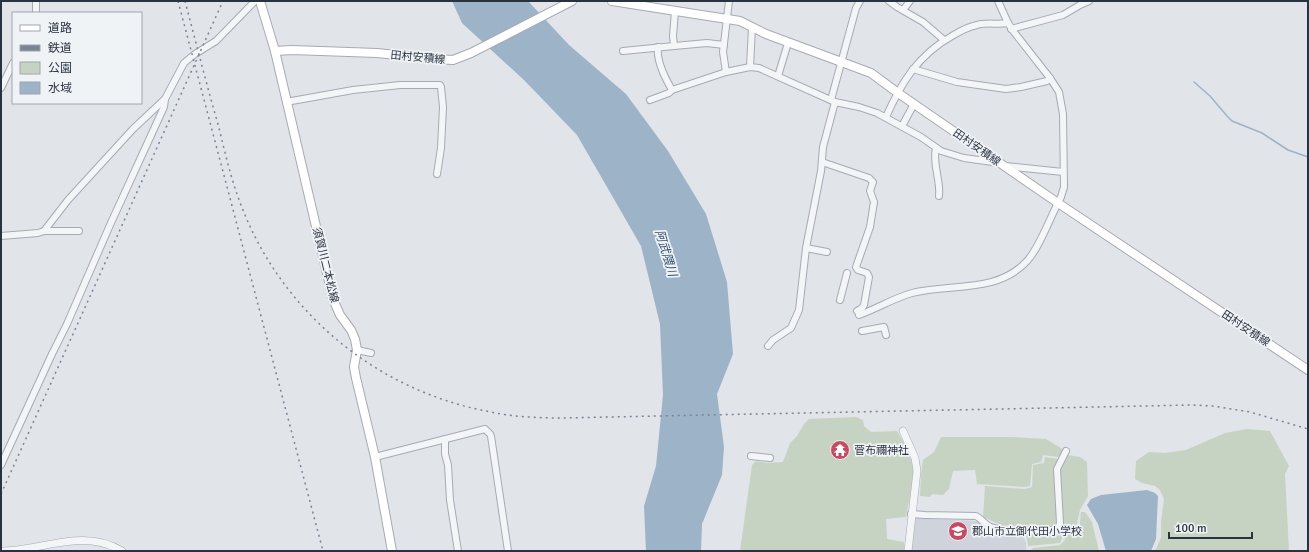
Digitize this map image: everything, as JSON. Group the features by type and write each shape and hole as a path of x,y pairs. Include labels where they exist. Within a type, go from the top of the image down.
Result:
{"main road":[{"name":"須賀川二本松線","path":"260,1 275,51 333,299 340,315 351,330 356,343 357,350 354,367 375,457 392,551"},
{"name":"田村安積線","path":"275,51 292,50 377,53 446,60 458,58 572,1"},
{"name":"田村安積線","path":"612,1 645,4 676,11 740,21 788,43 871,73 1058,203 1308,370"}],"street":[{"path":"36,1 36,12"},
{"path":"44,231 68,200 123,140 165,99 184,63 221,36 255,1"},
{"path":"726,72 723,52 729,1"},
{"path":"768,346 791,328 797,314 802,290 806,248 822,162 823,147 840,62 859,2 852,1"},
{"path":"889,1 923,22 944,40"},
{"path":"903,10 910,1"},
{"path":"822,162 869,178 873,182 870,191 874,202 870,227 856,267 858,270 867,273 869,277 864,305 858,313 912,293 992,282 1006,278 1030,258 1058,203 1064,187 1062,103 1059,92 1050,78 1009,26 998,1"},
{"path":"886,117 898,93 913,69 926,53 944,40 964,29 976,25 990,23 1009,26 1063,15 1074,7 1088,1"},
{"path":"674,46 673,36 676,11"},
{"path":"750,67 752,27"},
{"path":"623,51 707,43 724,45"},
{"path":"778,76 788,43"},
{"path":"658,47 657,54 659,62 672,90"},
{"path":"1,88 12,65"},
{"path":"650,100 672,90 726,72 750,67 759,68 833,101 867,109 886,117 921,137 936,148 964,158 1003,165 1063,172"},
{"path":"913,69 957,82 1006,89 1047,81 1050,78"},
{"path":"286,102 353,90 400,85 440,85 443,107 442,146 436,174"},
{"path":"1,465 67,324 164,107 165,99"},
{"path":"902,126 914,104"},
{"path":"936,148 934,162 938,180 939,196"},
{"path":"1,236 38,233 44,231 79,231"},
{"path":"806,248 827,252"},
{"path":"840,300 847,273"},
{"path":"862,331 884,327 886,335"},
{"path":"357,350 371,353"},
{"path":"375,457 483,429 490,434 508,551"},
{"path":"903,431 915,458 917,471 908,551"},
{"path":"445,439 445,454 448,465 450,500 458,551"},
{"path":"911,514 976,516 990,527 1000,529 1039,531 1058,529 1060,524 1057,469 1066,451"},
{"path":"751,456 770,458"},
{"path":"4,551 82,540 98,541 122,551"}],"shaded area":[{"name":"郡山市立御代田小学校","path":"914,511 923,519 979,521 998,530 1022,532 1026,543 1026,551 911,551"}],"green space":[{"path":"856,417 863,420 864,426 871,432 897,431 910,458 913,476 906,517 886,519 887,539 904,542 904,551 740,551 752,465 756,461 767,463 783,462 790,443 809,419"},
{"path":"1247,429 1270,431 1289,466 1285,474 1289,551 1155,551 1161,538 1161,522 1164,499 1160,490 1155,486 1142,483 1135,479 1136,461 1149,452 1165,453 1186,450 1225,433"},
{"path":"941,437 1012,437 1046,439 1064,450 1064,453 1058,457 1043,455 1041,462 1032,464 1030,486 1024,487 977,484 975,470 953,471 949,489 943,495 932,494 930,497 920,496 923,460 934,452"},
{"path":"1068,455 1080,457 1087,462 1088,496 1080,510 1076,528 1064,530 1060,476 1062,462"},
{"path":"1045,457 1058,459 1056,466 1058,526 1001,525 983,517 985,486 1025,489 1032,487 1033,465 1044,463"},
{"path":"1081,512 1085,512 1092,522 1099,551 1030,551 1033,548 1060,545 1065,540 1064,534 1076,531 1080,523"},
{"path":"1060,531 1063,533 1060,543 1028,546 1026,533"}],"water":[{"name":"阿武隈川","path":"452,1 528,1 569,45 626,94 668,151 706,214 727,282 733,354 717,394 724,447 722,475 702,524 701,551 646,551 644,506 656,466 663,395 660,324 641,246 577,135 524,80 462,23"},
{"path":"1147,490 1158,496 1156,539 1151,551 1106,551 1098,524 1087,505 1091,499 1101,495"}],"waterway":[{"path":"1194,82 1210,96 1232,121 1262,133 1288,150 1308,157"}],"railway":[{"path":"178,1 323,551"},
{"path":"185,1 233,183 245,215 263,252 286,286 313,317 343,345 376,368 412,387 451,402 508,415 562,418 1192,405 1213,406 1250,412 1308,429"},
{"path":"1,494 223,1"}],"place":[{"name":"菅布禰神社","path":"840,450"},
{"name":"郡山市立御代田小学校","path":"958,531"}]}
